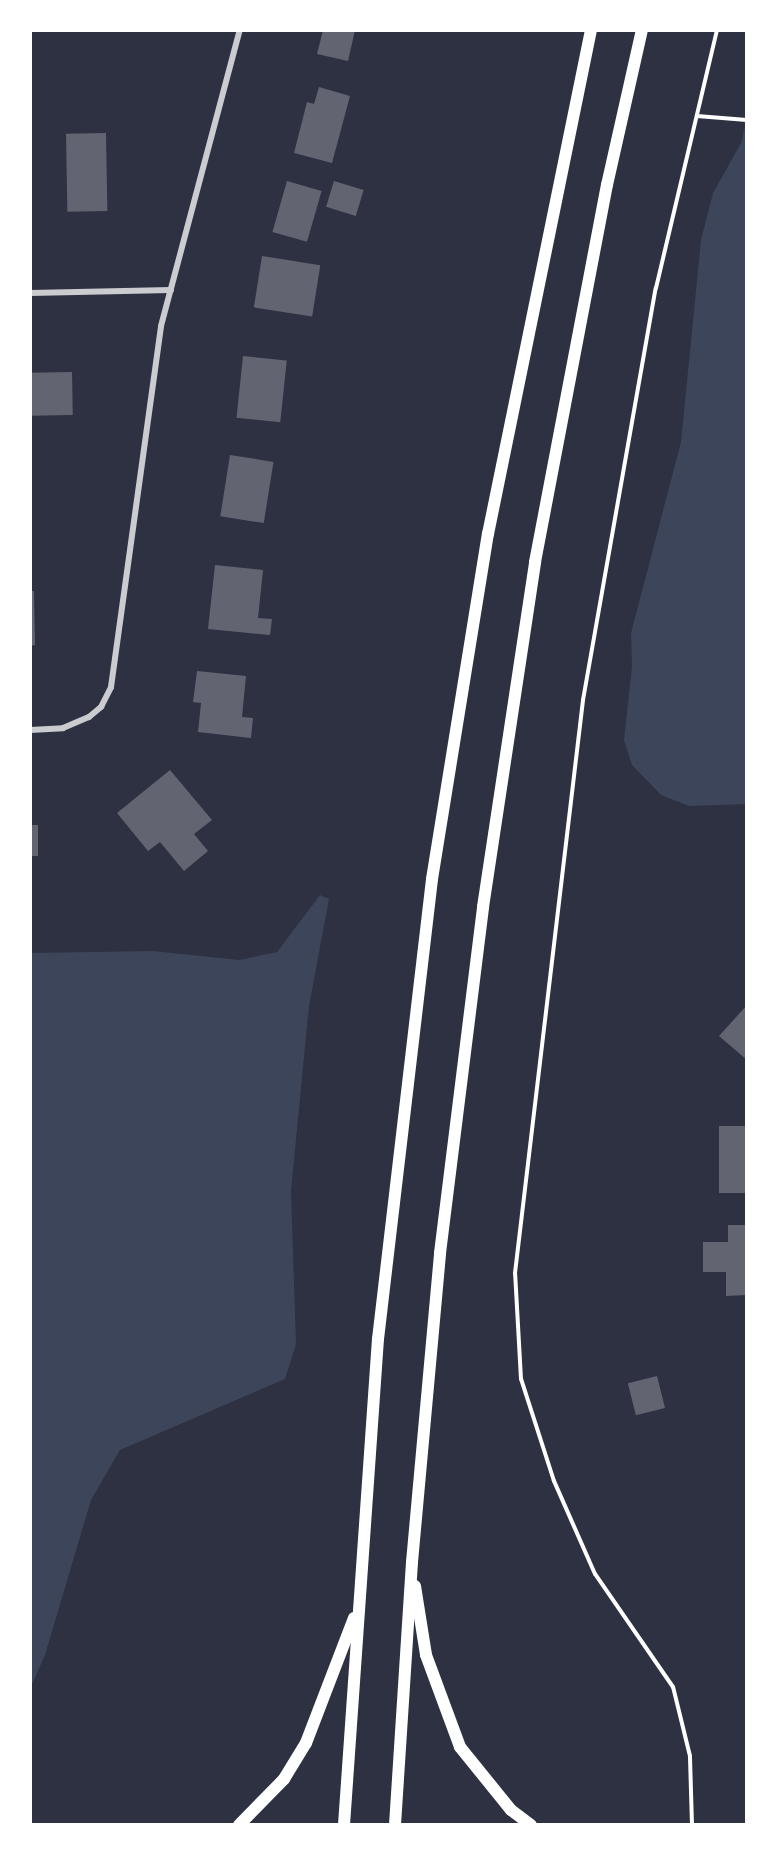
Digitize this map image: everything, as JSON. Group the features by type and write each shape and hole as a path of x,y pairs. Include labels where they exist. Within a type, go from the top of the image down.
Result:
{"main road":[{"path":"344,1825 378,1340 432,879 490,522 591,30"},
{"path":"395,1825 412,1562 442,1241 483,907 535,562 607,185 642,30"},
{"path":"412,1562 426,1655 460,1747 511,1810 531,1825"},
{"path":"239,1825 284,1779 306,1743 358,1606"}],"street":[{"path":"30,730 63,728 89,717 101,708 111,687 154,366 171,290 240,30"},
{"path":"30,293 171,290"}],"path":[{"path":"692,1825 690,1756 673,1687 595,1574 554,1481 525,1390 515,1273 583,700 656,288 717,30"},
{"path":"697,116 747,120"}],"shaded area":[{"path":"747,119 747,804 689,806 661,795 632,765 624,740 632,666 631,633 681,442 701,240 713,193 741,143"},
{"path":"320,895 329,899 309,1006 291,1191 296,1344 285,1379 120,1450 91,1500 45,1655 30,1689 30,953 153,951 239,960 277,952"}],"building":[{"path":"323,30 355,30 348,61 317,54"},
{"path":"319,87 350,96 332,163 294,153 307,102 314,104"},
{"path":"106,133 107,211 67,212 66,134"},
{"path":"287,181 322,191 307,242 272,232"},
{"path":"334,181 364,190 356,216 326,207"},
{"path":"262,256 320,265 312,317 254,307"},
{"path":"243,356 287,361 280,422 237,418"},
{"path":"72,372 73,415 31,416 30,373"},
{"path":"230,455 273,462 264,523 220,516"},
{"path":"215,565 263,570 258,618 272,619 270,635 208,629"},
{"path":"30,591 34,591 35,645 30,646"},
{"path":"197,671 246,676 242,717 253,718 251,738 198,732 201,703 193,702"},
{"path":"170,770 212,820 194,834 208,851 184,871 160,842 148,851 117,813"},
{"path":"30,825 38,825 38,856 30,856"},
{"path":"747,1005 747,1060 719,1036"},
{"path":"719,1126 747,1126 747,1193 719,1193"},
{"path":"728,1225 747,1225 747,1295 726,1296 726,1272 703,1272 703,1242 728,1242"},
{"path":"657,1376 665,1408 636,1415 628,1383"}]}
